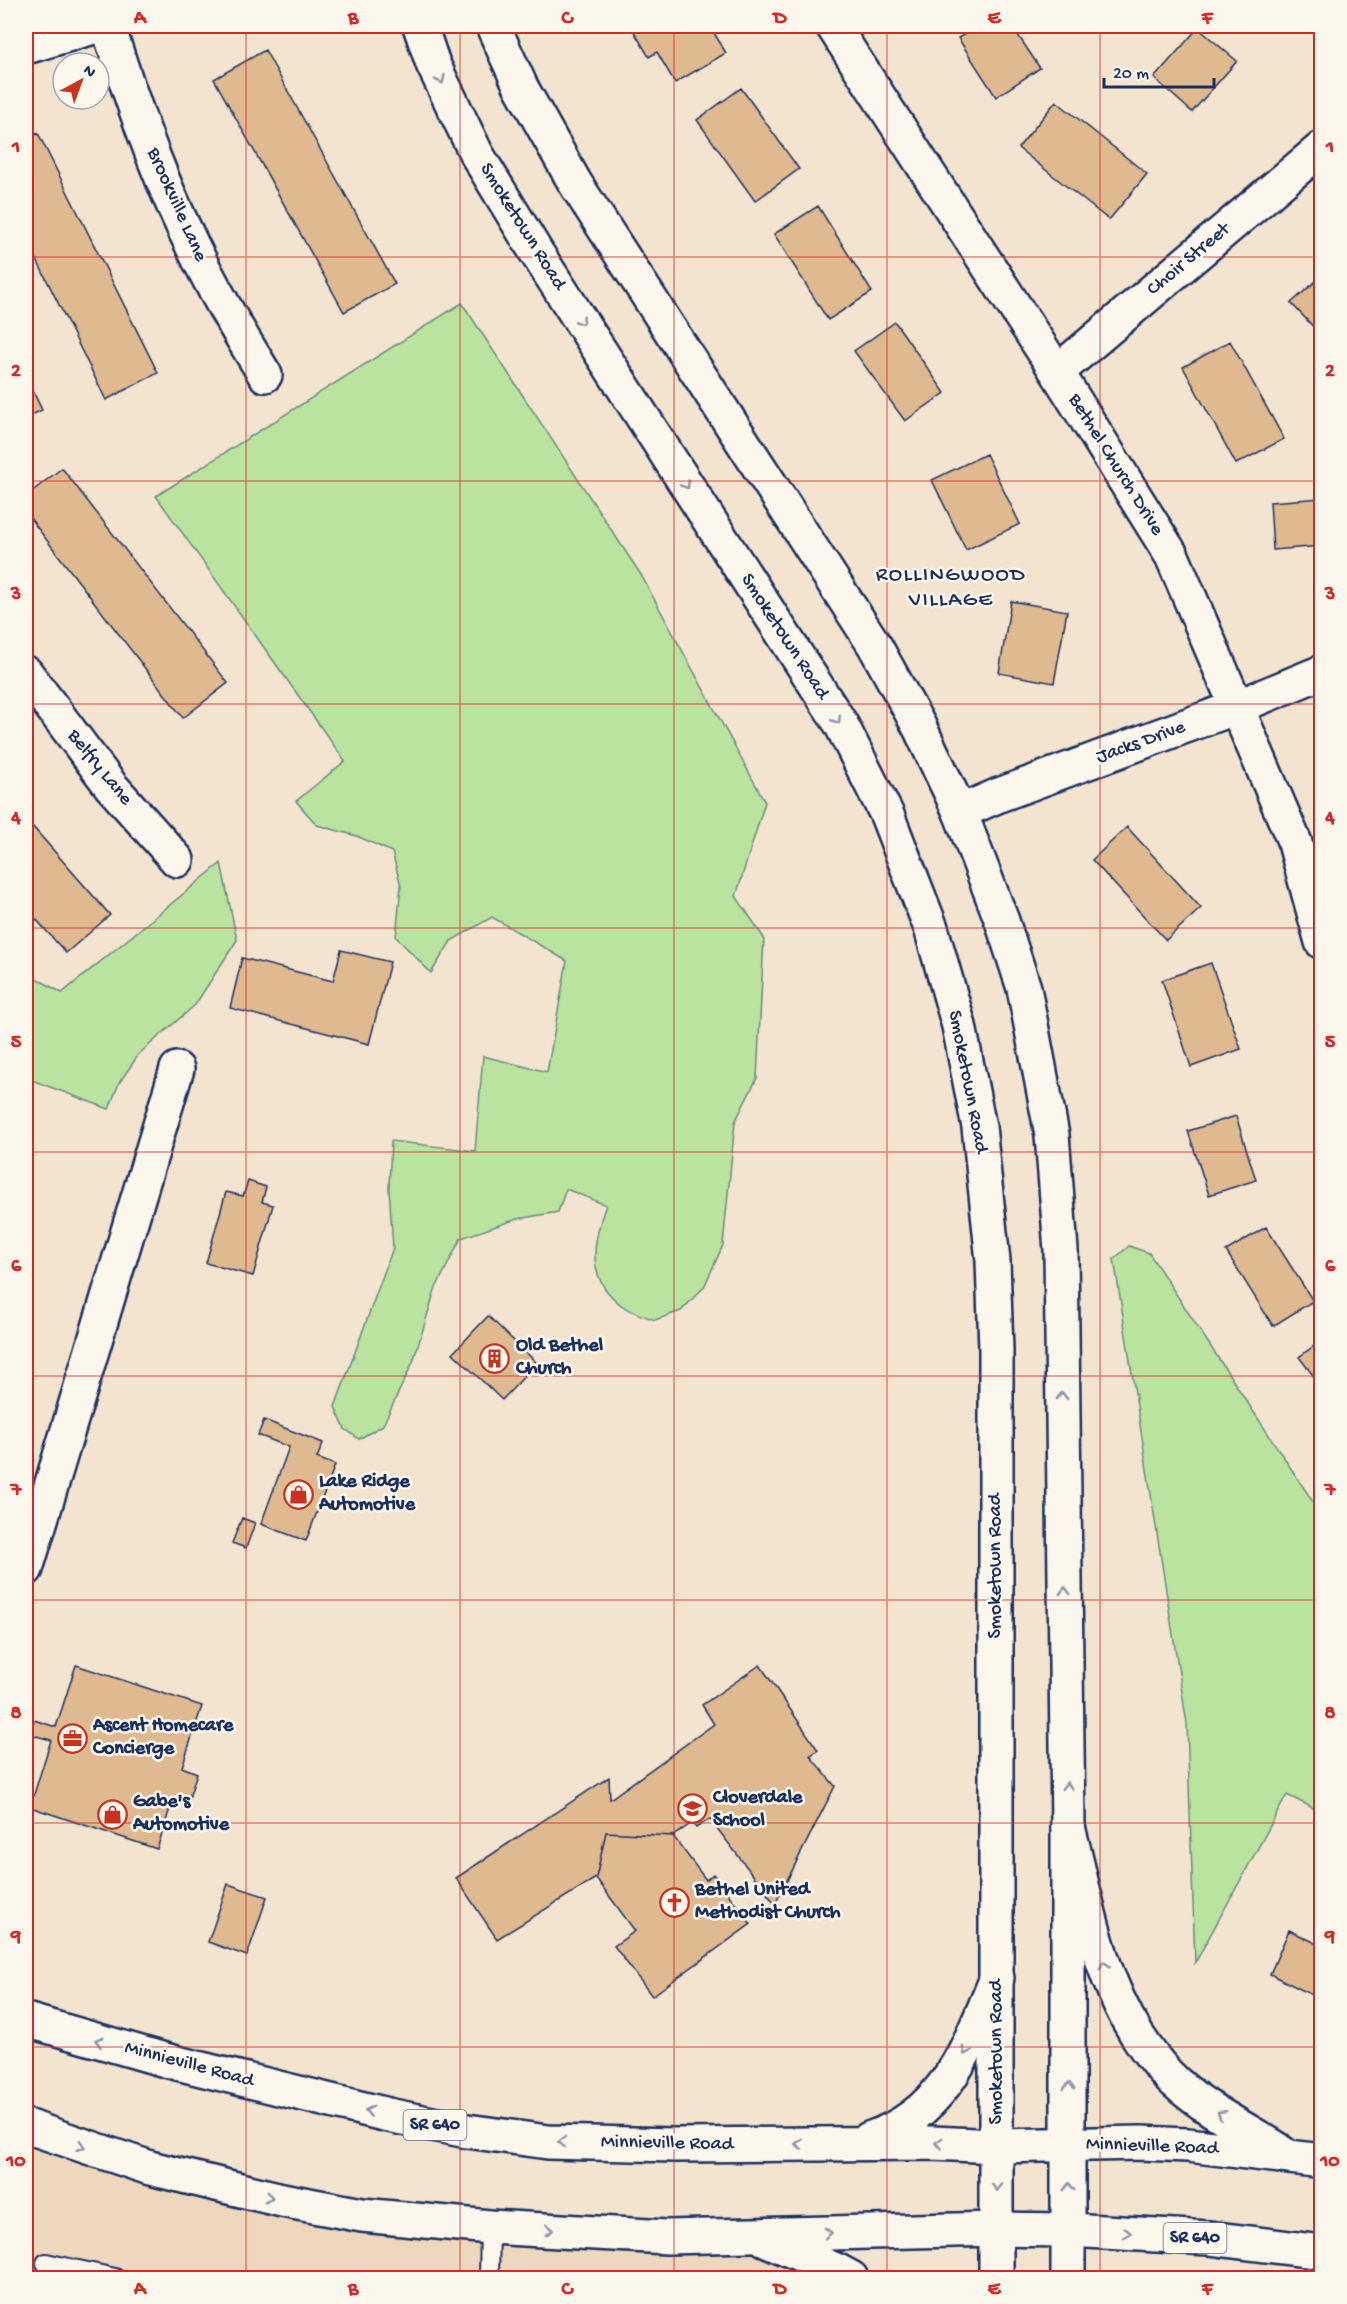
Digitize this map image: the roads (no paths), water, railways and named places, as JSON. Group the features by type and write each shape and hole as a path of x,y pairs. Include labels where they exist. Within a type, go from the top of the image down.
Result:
{"main road":[{"path":"26,47 97,26"},
{"name":"Brookville Lane","path":"108,26 134,109 174,208 211,284 265,375"},
{"name":"Smoketown Road","path":"420,26 433,64 476,153 538,255 841,724 886,815 931,928 959,1026 979,1127 993,1261 996,1350 996,2278"},
{"path":"493,26 521,87 575,183 875,646 920,728 960,812 1002,921 1024,988 1052,1135 1061,1250 1068,1827 1068,2278"},
{"name":"Bethel Church Drive","path":"833,26 1057,372 1172,556 1295,843 1322,942"},
{"name":"Choir Street","path":"1057,372 1322,148"},
{"name":"Jacks Drive","path":"960,812 1237,707 1322,672"},
{"name":"Belfry Lane","path":"26,673 111,786 177,860"},
{"path":"26,1569 177,1069"},
{"path":"1068,1827 1105,1968 1132,2029 1169,2075 1197,2099 1289,2156"},
{"path":"857,2144 899,2127 944,2088 964,2056 997,1978"},
{"name":"Minnieville Road","path":"26,2020 165,2060 304,2096 468,2132 548,2142 675,2145 932,2143 997,2146 1141,2143 1188,2145 1322,2161"},
{"name":"SR 640","path":"26,2126 150,2168 282,2200 362,2215 490,2227 667,2237 997,2229 1069,2230 1209,2238 1322,2252"},
{"path":"755,2235 850,2278"}],"lane":[{"path":"489,2278 490,2227"},
{"path":"46,2263 115,2278"}],"place":[{"name":"Old Bethel Church","path":"495,1358"},
{"name":"Lake Ridge Automotive","path":"298,1494"},
{"name":"Ascent Homecare Concierge","path":"72,1738"},
{"name":"Cloverdale School","path":"692,1809"},
{"name":"Gabe's Automotive","path":"112,1814"},
{"name":"Bethel United Methodist Church","path":"674,1902"}],"district":[{"name":"ROLLINGWOOD VILLAGE","path":"951,588"}]}
